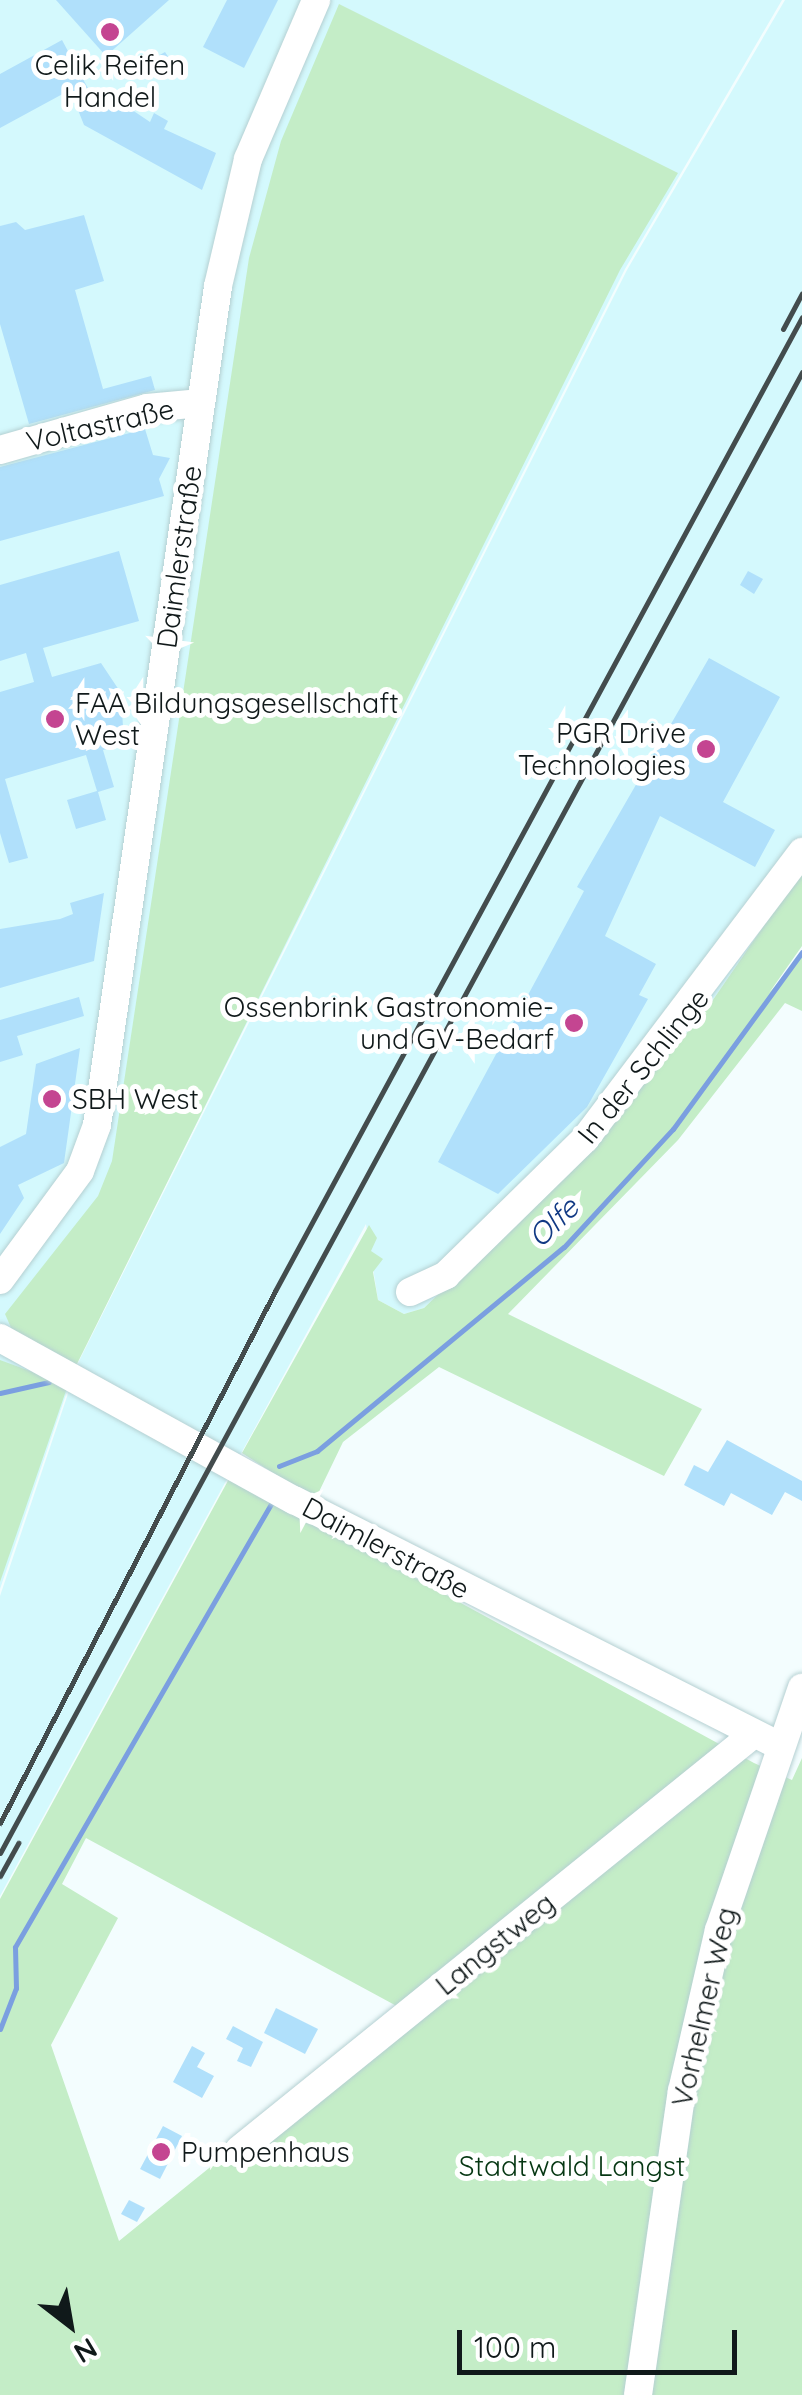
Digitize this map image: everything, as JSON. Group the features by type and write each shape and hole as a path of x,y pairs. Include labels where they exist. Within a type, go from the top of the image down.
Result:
{"street":[{"name":"Daimlerstraße","path":"0,1280 70,1187 97,1126 201,404 243,175 316,0"},
{"name":"Voltastraße","path":"0,450 147,408 201,404"},
{"name":"In der Schlinge","path":"410,1292 446,1275 585,1139 802,852"},
{"name":"Daimlerstraße","path":"0,1338 750,1737 780,1746"},
{"name":"Vorhelmer Weg","path":"638,2395 682,2091 719,1930 802,1688"},
{"name":"Langstweg","path":"239,2150 750,1737"}],"shaded area":[{"path":"0,0 782,0 625,269 77,1362 0,1589"},
{"path":"785,0 802,0 802,870 706,1010 592,1146 424,1308 404,1314 378,1300 366,1224 0,1896 0,1596 79,1361 627,270"}],"green space":[{"path":"339,4 678,173 620,270 76,1366 16,1339 5,1314 98,1196 112,1161 249,258 281,141"},
{"path":"802,870 802,946 769,993 802,955 802,1011 785,1003 678,1140 508,1314 702,1409 664,1476 439,1367 343,1442 315,1500 242,1453 369,1225 377,1238 371,1251 383,1259 373,1272 378,1300 404,1314 424,1308 592,1146 706,1010"},
{"path":"0,1360 68,1385 0,1582"},
{"name":"Stadtwald Langst","path":"230,1477 754,1763 792,1780 802,1758 802,2395 0,2395 0,1899","holes":["86,1838 404,2010 119,2241 51,2045 118,1918 62,1884"]}],"building":[{"name":"Celik Reifen Handel","path":"56,0 169,0 106,56"},
{"path":"227,0 278,0 244,68 203,47"},
{"path":"62,40 90,92 98,87 150,122 154,113 168,121 164,129 216,153 202,190 84,125 70,90 0,128 0,74"},
{"path":"165,52 177,70 163,79 151,60"},
{"path":"84,215 104,281 75,290 103,389 151,376 155,390 29,424 0,324 0,226 16,222 25,230"},
{"path":"145,429 153,455 170,458 159,479 164,496 0,541 0,467"},
{"path":"119,551 139,621 43,648 52,677 101,663 121,693 124,744 103,750 114,787 98,792 106,820 76,829 67,800 97,791 86,755 5,779 28,858 9,863 0,833 0,692 34,682 26,653 0,661 0,585"},
{"path":"748,571 763,579 754,594 740,585"},
{"path":"709,658 780,697 723,802 775,830 755,867 660,816 605,936 656,964 639,995 648,999 587,1107 498,1194 438,1162 584,891 577,887"},
{"path":"104,893 94,961 0,988 0,929 60,919 73,914 70,903"},
{"path":"79,997 84,1016 17,1036 23,1055 0,1062 0,1020"},
{"name":"SBH West","path":"80,1048 64,1163 18,1185 24,1198 0,1234 0,1147 26,1134 36,1064"},
{"path":"727,1440 802,1481 802,1501 785,1492 772,1515 731,1493 724,1506 684,1485 694,1465 708,1472"},
{"path":"276,2008 318,2029 305,2054 264,2033"},
{"path":"233,2026 263,2042 251,2067 237,2061 243,2048 226,2039"},
{"path":"192,2046 205,2053 197,2067 214,2076 202,2098 173,2082"},
{"name":"Pumpenhaus","path":"163,2126 182,2136 160,2179 140,2169"},
{"path":"129,2200 145,2208 137,2222 121,2214"}],"waterway":[{"name":"Olfe","path":"279,1466 317,1451 564,1247 673,1129 802,952"},
{"name":"Olfe","path":"0,1393 49,1382"},
{"path":"0,2029 16,1988 15,1947 272,1502"}],"railway":[{"path":"783,329 802,294"},
{"path":"0,1823 275,1291 802,317"},
{"path":"0,1853 802,372"},
{"path":"0,1876 18,1843"}],"place":[{"name":"Celik Reifen Handel","path":"110,32"},
{"name":"FAA Bildungsgesellschaft West","path":"55,719"},
{"name":"PGR Drive Technologies","path":"706,749"},
{"name":"Ossenbrink Gastronomie- und GV-Bedarf","path":"574,1023"},
{"name":"SBH West","path":"52,1099"},
{"name":"Pumpenhaus","path":"161,2152"}]}
